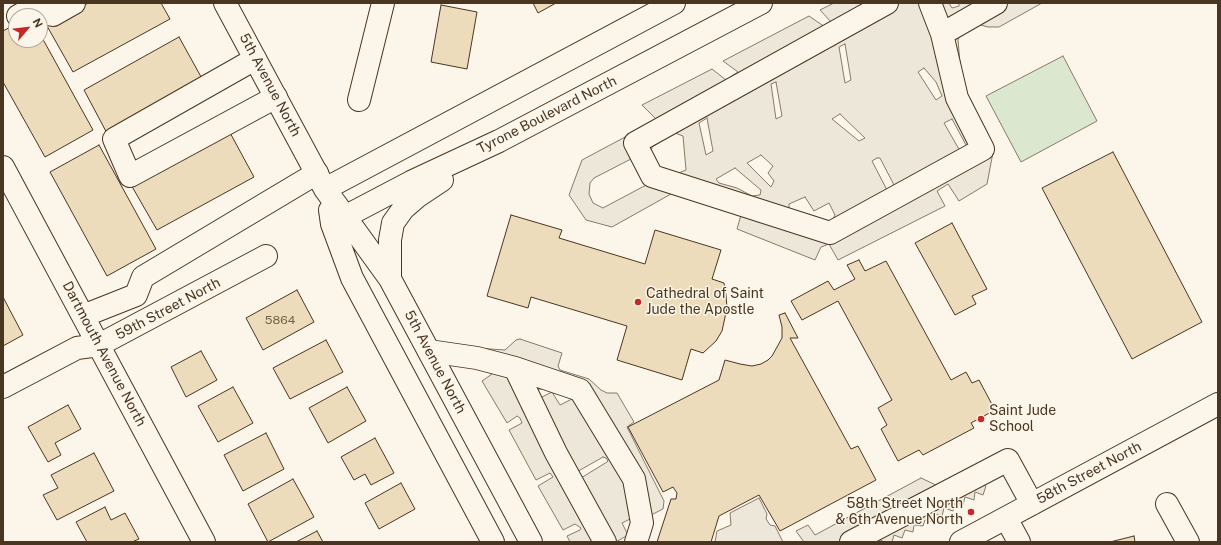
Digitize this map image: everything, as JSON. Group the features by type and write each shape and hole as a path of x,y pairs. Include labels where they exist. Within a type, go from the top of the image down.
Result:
{"main road":[{"path":"48,14 53,15 74,3"},
{"name":"5th Avenue North","path":"225,3 321,181 339,220 352,278 493,542"},
{"path":"359,100 383,3"},
{"path":"83,316 136,296 143,277 321,181 674,3"},
{"name":"Tyrone Boulevard North","path":"339,220 411,182 499,141 761,3"},
{"path":"886,3 635,143 652,176 830,233 983,149 957,98 942,34 930,3"},
{"path":"942,34 984,6"},
{"path":"255,59 114,139 130,176 276,97"},
{"path":"390,279 390,240 393,223 403,209 418,196 499,141"},
{"name":"Dartmouth Avenue North","path":"3,167 204,542"},
{"name":"5th Avenue North","path":"339,220 390,279 531,542"},
{"name":"59th Street North","path":"3,388 77,348 99,346 266,256"},
{"path":"429,351 477,358 515,368 580,390 634,479 642,523 636,542"},
{"path":"515,368 556,453 605,542"},
{"name":"58th Street North","path":"961,542 1218,404"},
{"path":"851,542 1008,460 1032,504"},
{"path":"1167,504 1188,542"},
{"path":"1006,518 1019,542"}],"green space":[{"path":"1063,56 1097,121 1021,162 986,96"}],"shaded area":[{"path":"834,3 949,3 952,8 959,6 959,3 1042,3 999,27 988,27 973,23 962,31 958,40 962,87 994,147 987,184 959,201 948,184 937,191 945,206 838,260 829,244 821,247 815,260 737,229 741,215 671,194 612,227 586,220 569,195 582,160 657,120 642,105 712,69 726,80 738,72 723,61 809,16 825,27 832,23 820,10","holes":["845,44 851,80 845,83 839,47","924,68 936,82 942,96 936,100 918,72","776,82 782,116 776,119 771,84","840,114 865,138 859,141 832,119","707,118 713,151 706,155 699,123","952,119 966,145 964,150 960,151 944,123","675,133 683,136 686,170 671,176 650,160 652,147","761,155 773,166 768,173 774,181 771,187 747,163","880,158 894,185 887,190 872,161","631,159 636,160 648,184 603,208 593,203 589,194 590,183 594,178","735,168 761,190 760,195 752,196 737,188 719,183 716,179","805,197 814,211 829,203 835,215 833,219 826,222 789,209 789,204"]},
{"path":"520,339 562,353 558,366 560,370 589,379 601,390 607,393 617,393 634,422 627,427 664,501 663,509 651,515 636,516 622,523 628,535 616,542 570,542 567,536 580,530 581,528 575,524 563,530 538,486 553,477 550,473 536,480 509,430 522,423 520,418 517,416 507,423 482,381 492,374 492,372 476,348 505,350 516,340","holes":["539,389 544,389 574,398 560,405 552,392 536,400 536,394","603,457 608,461 581,478 575,473"]},
{"path":"921,478 938,486 979,484 986,486 983,495 975,492 974,500 965,497 963,505 955,503 953,511 944,508 942,516 935,514 933,522 925,520 923,526 914,525 913,532 905,530 902,538 894,535 892,542 885,542 872,537 863,542 804,542 796,531 808,525 815,535"},
{"path":"759,498 767,514 766,519 770,525 775,526 783,542 715,542 717,531 731,525 730,513"}],"building":[{"path":"88,3 161,3 170,19 73,72 48,25"},
{"path":"533,3 556,3 538,13"},
{"path":"441,5 477,12 467,69 431,62"},
{"path":"8,28 8,48 48,48 93,130 45,157 3,82 3,31"},
{"path":"179,37 205,84 109,137 84,90"},
{"path":"228,129 254,177 157,230 130,183"},
{"path":"99,145 156,249 107,276 50,172"},
{"path":"1113,152 1202,322 1132,359 1042,188"},
{"name":"Cathedral of Saint Jude the Apostle","path":"511,215 562,230 559,238 645,264 655,230 721,250 712,279 724,283 727,308 722,331 716,341 703,353 691,349 682,380 617,360 627,326 531,297 528,308 487,296"},
{"path":"952,223 987,289 972,296 976,304 955,315 915,243"},
{"path":"859,260 865,271 886,261 951,380 966,372 972,383 979,380 995,410 971,423 974,428 923,455 919,450 898,461 881,429 887,425 878,408 892,400 838,301 802,320 791,301 828,281 834,290 855,279 847,265"},
{"path":"297,290 314,322 263,350 246,318"},
{"path":"4,299 23,335 3,346 3,300"},
{"path":"785,313 798,338 790,338 851,449 858,446 876,480 780,531 759,495 719,516 711,542 657,542 671,499 676,499 677,493 673,487 663,492 628,427 719,380 725,360 752,366 761,364 768,360 772,356 782,338 782,327 779,315"},
{"path":"326,340 343,372 290,399 273,368"},
{"path":"201,351 217,380 186,397 171,367"},
{"path":"233,387 253,423 218,442 198,406"},
{"path":"347,387 366,421 328,443 309,408"},
{"path":"68,405 81,429 55,443 61,455 48,462 28,427"},
{"path":"266,433 284,469 243,491 224,455"},
{"path":"375,438 394,473 371,485 365,474 354,480 341,457"},
{"path":"94,453 114,491 57,520 43,495 58,488 51,475"},
{"path":"293,479 314,517 268,542 248,504"},
{"path":"401,483 415,509 379,529 365,503"},
{"path":"105,507 111,520 125,513 139,539 132,542 87,542 76,522"},
{"path":"317,531 323,542 296,542"},
{"path":"1134,536 1135,542 1110,542"}],"place":[{"name":"Cathedral of Saint Jude the Apostle","path":"638,302"},
{"name":"Saint Jude School","path":"981,419"},
{"name":"58th Street North & 6th Avenue North","path":"971,512"}]}
